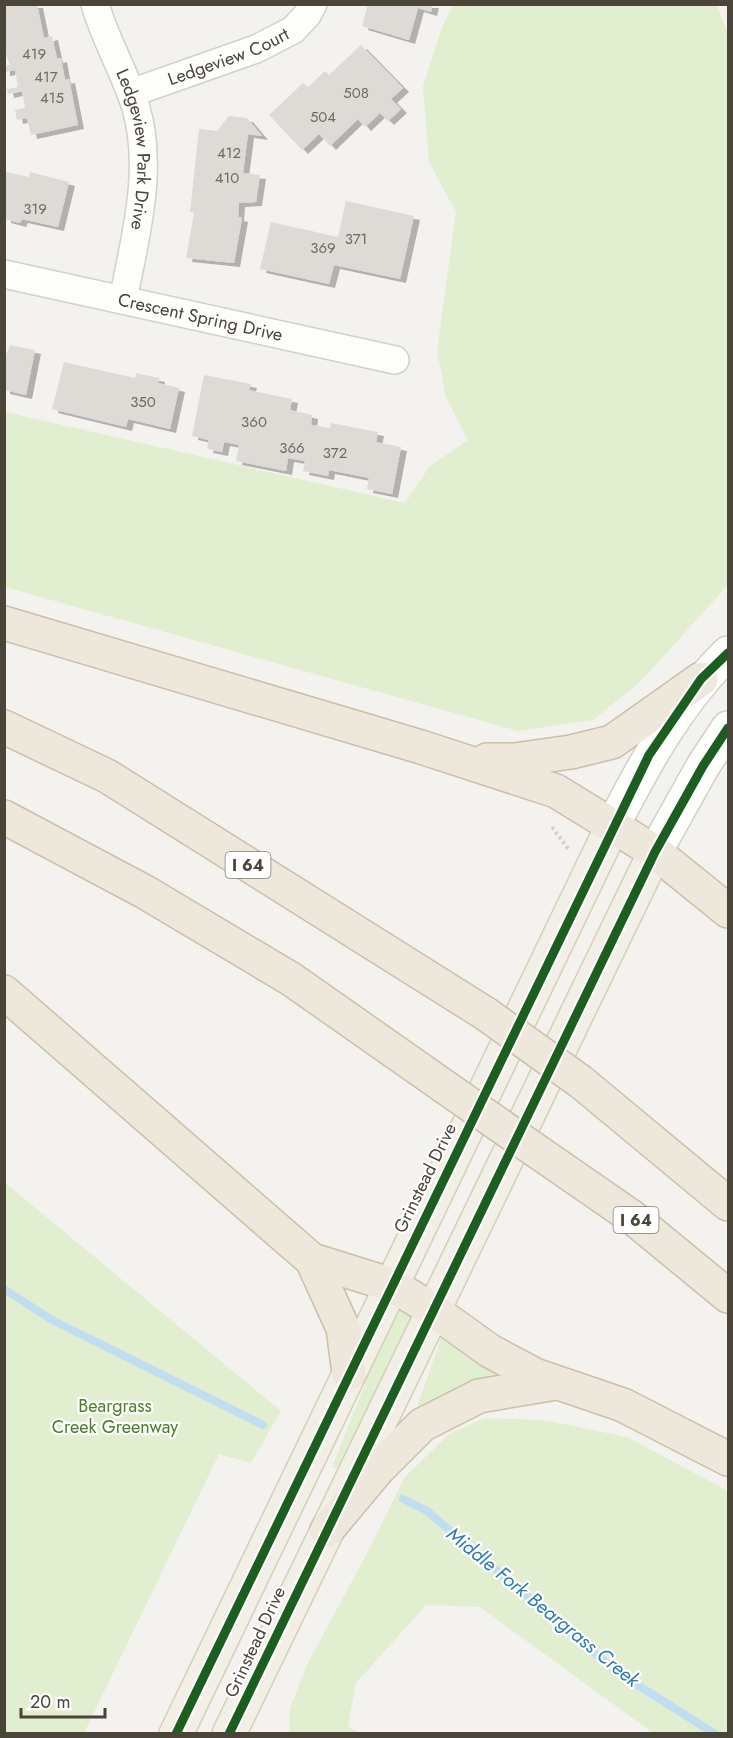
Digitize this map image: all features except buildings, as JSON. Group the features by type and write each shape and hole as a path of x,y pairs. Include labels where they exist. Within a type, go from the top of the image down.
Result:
{"highway":[{"path":"4,622 462,760 556,791 655,852 729,911"},
{"path":"462,760 514,760 571,752 612,742 701,680"},
{"name":"I 64","path":"4,727 107,776 486,1014 581,1082 729,1204"},
{"name":"I 64","path":"4,817 145,892 291,979 632,1217 729,1296"},
{"path":"4,992 312,1260 392,1285 433,1310 490,1351 535,1375 623,1405 729,1459"},
{"path":"312,1260 343,1328 349,1372"},
{"path":"327,1530 379,1468 422,1425 479,1396 556,1383"}],"main road":[{"name":"Grinstead Drive","path":"176,1734 613,825"},
{"name":"Grinstead Drive","path":"229,1734 655,852"}],"street":[{"name":"Ledgeview Park Drive","path":"95,4 100,24 137,111 142,200 123,300"},
{"name":"Ledgeview Court","path":"131,93 265,44 293,30 307,15 313,4"},
{"name":"Crescent Spring Drive","path":"4,274 395,360"},
{"name":"Grinstead Drive","path":"613,825 649,755 701,680 729,652"},
{"name":"Grinstead Drive","path":"655,852 703,766 729,728"}],"green space":[{"path":"453,5 717,5 726,29 728,29 728,585 640,682 593,720 518,731 5,587 5,412 405,503 430,466 468,440 446,397 437,351 456,212 429,162 423,87 441,30"},
{"name":"Beargrass Creek Greenway","path":"4,1182 281,1411 251,1463 219,1454 84,1733 5,1733"},
{"path":"399,1307 411,1316 410,1321 338,1469 332,1467 395,1308"},
{"path":"442,1336 500,1376 419,1411 418,1404"},
{"path":"484,1418 543,1420 627,1437 728,1491 728,1733 653,1733 480,1607 426,1605 356,1683 348,1726 358,1733 289,1733 290,1708 307,1665 374,1540 404,1478 449,1434"}],"waterway":[{"name":"Middle Fork Beargrass Creek","path":"4,1289 52,1320 263,1425"},
{"name":"Middle Fork Beargrass Creek","path":"403,1499 427,1511 617,1672 715,1734"}],"cycle path":[{"path":"176,1734 649,755 701,679 728,653"},
{"path":"229,1734 655,852 703,766 728,728"}]}
